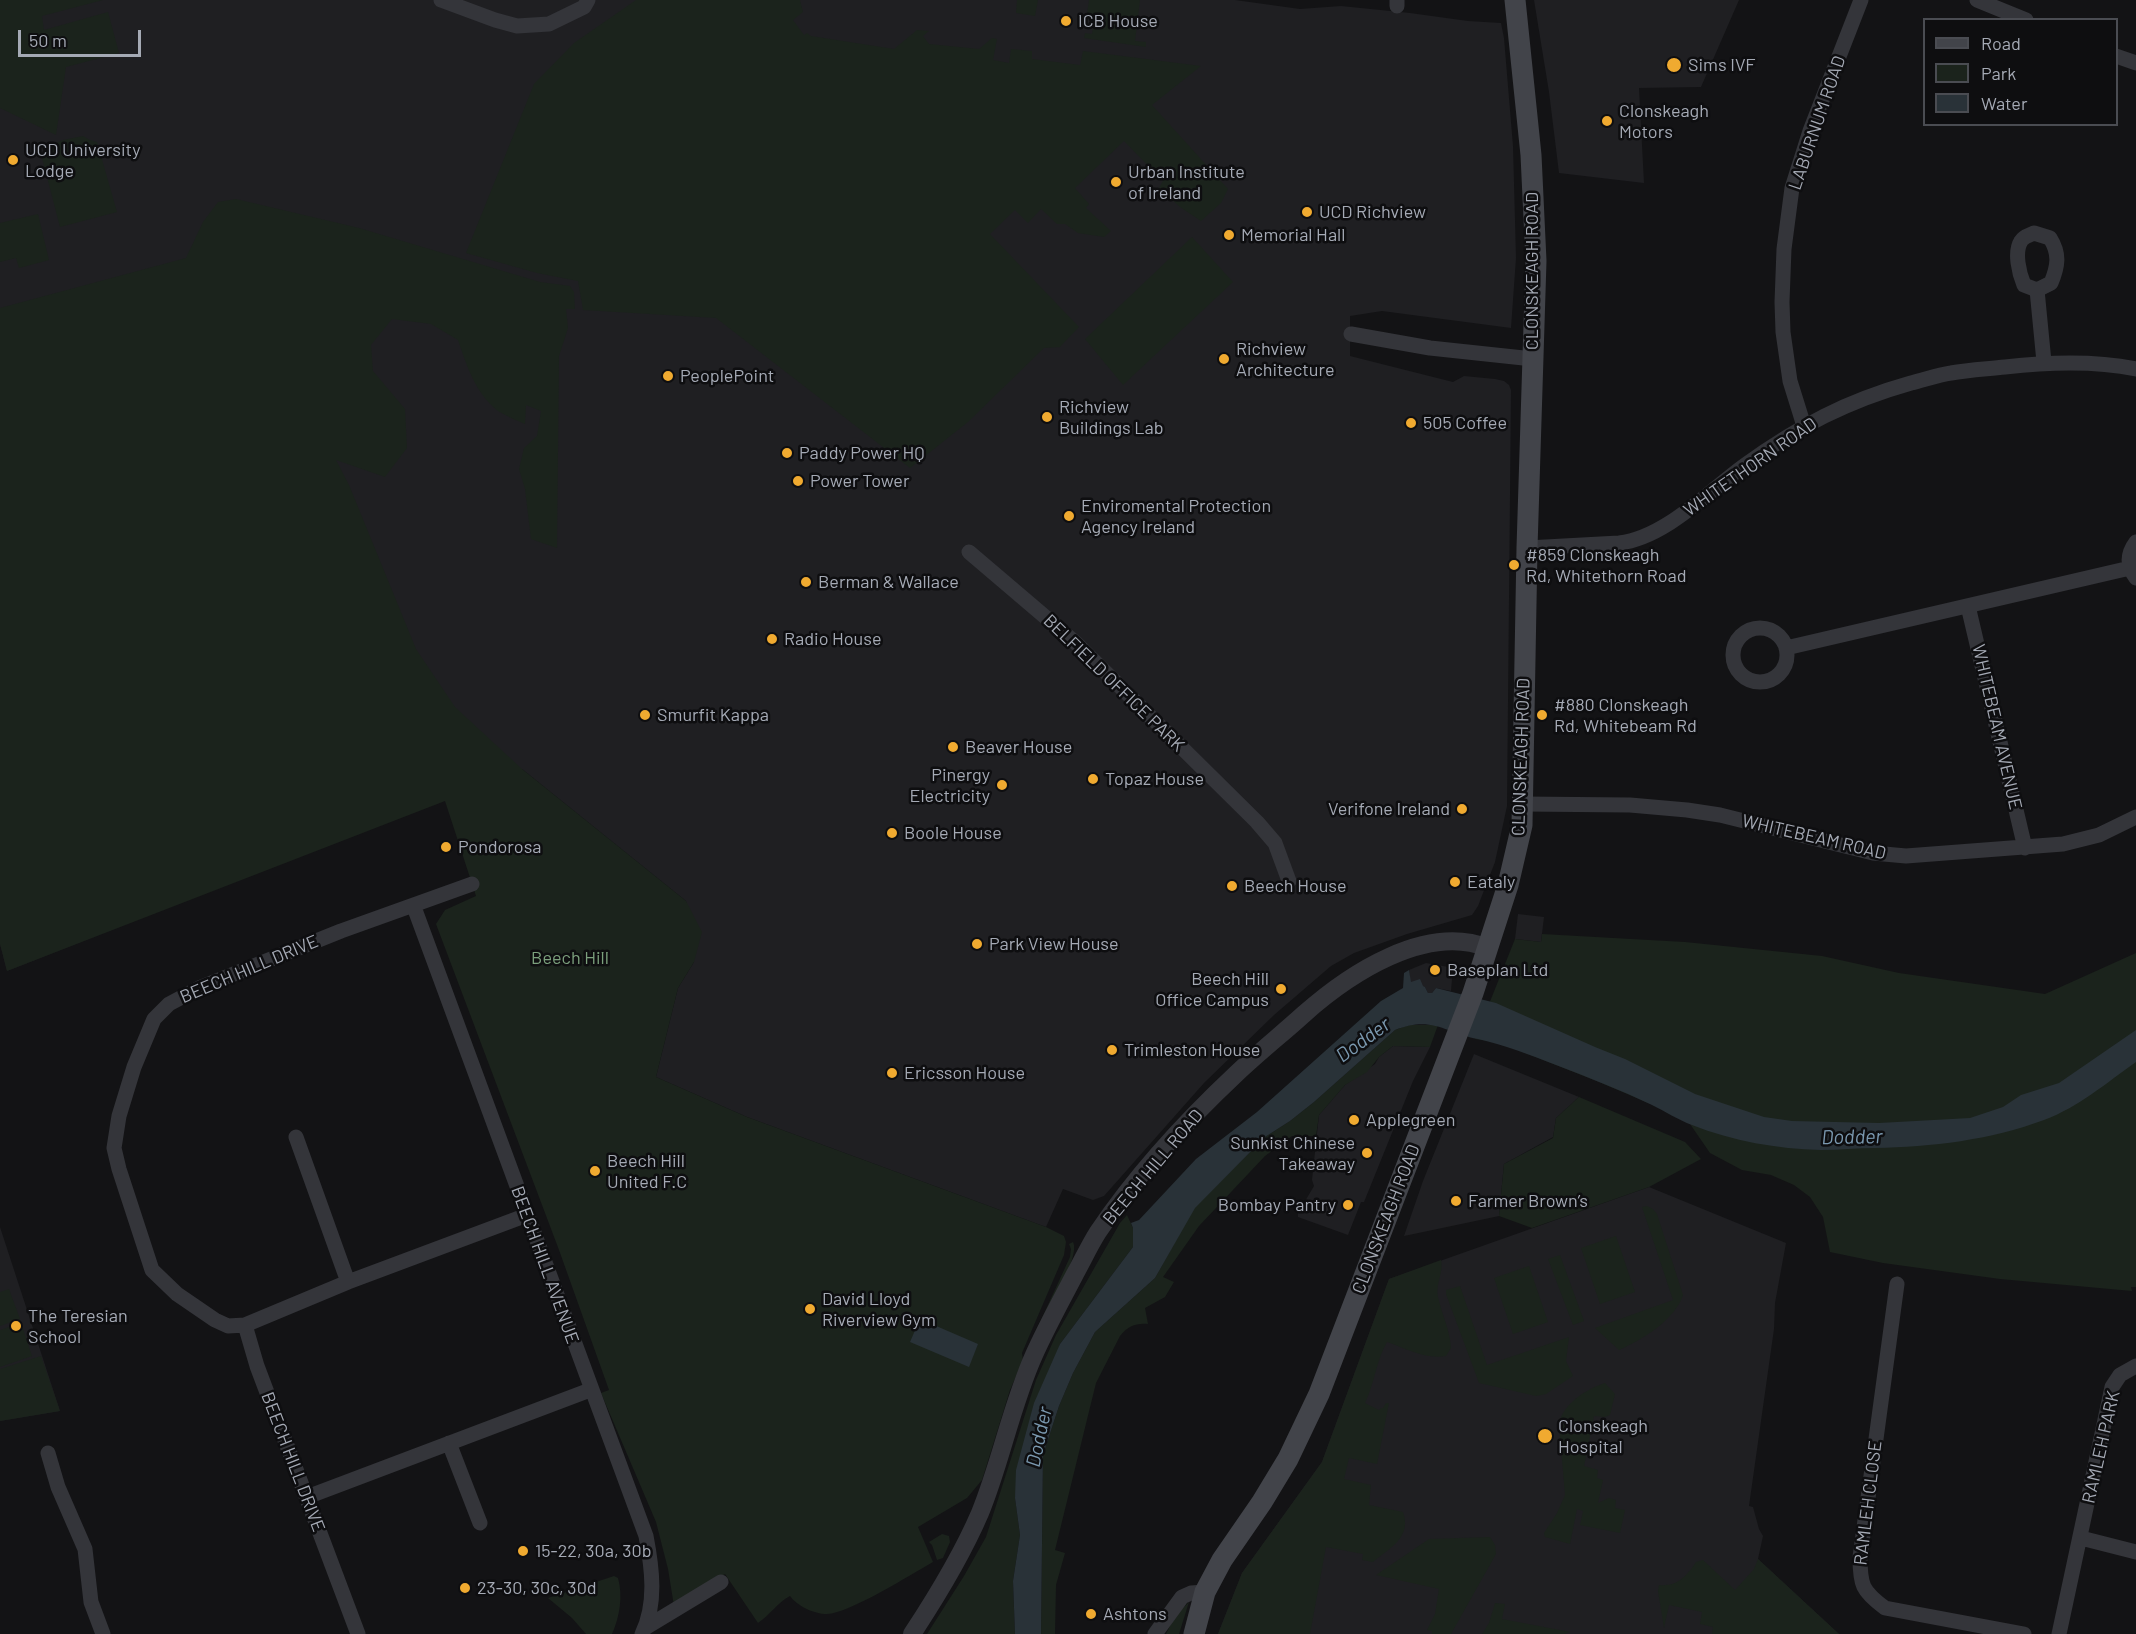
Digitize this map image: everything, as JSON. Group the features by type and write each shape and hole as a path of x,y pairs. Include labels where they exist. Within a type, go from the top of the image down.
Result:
{"main road":[{"name":"CLONSKEAGH ROAD","path":"1194,1634 1206,1592 1222,1560 1262,1502 1302,1432 1319,1394 1473,993 1516,854 1522,825 1527,548 1536,261 1531,155 1515,0"}],"street":[{"path":"441,0 517,26 549,24 584,7 588,0"},
{"name":"LABURNUM ROAD","path":"1804,426 1790,381 1783,332 1784,249 1792,188 1810,131 1861,0"},
{"path":"1977,0 2021,18"},
{"path":"2118,57 2136,63"},
{"path":"2037,290 2044,362"},
{"path":"1351,334 1430,348 1533,359"},
{"name":"WHITETHORN ROAD","path":"1527,548 1631,542 1666,525 1746,465 1804,426 1846,405 1878,393 1949,373 2044,362 2136,369"},
{"path":"1786,648 1968,606 2133,573 2130,551 2136,542"},
{"name":"BELFIELD OFFICE PARK","path":"969,552 1077,644 1257,822 1275,843 1289,881"},
{"name":"WHITEBEAM AVENUE","path":"1968,606 2025,848"},
{"name":"WHITEBEAM ROAD","path":"1524,804 1630,805 1687,810 1720,815 1873,853 1906,856 2025,848 2062,843 2099,835 2136,817"},
{"name":"BEECH HILL DRIVE","path":"358,1634 257,1366 245,1325 228,1326 215,1320 177,1294 152,1270 114,1148 119,1116 143,1043 154,1019 176,999 341,931 414,907 472,884"},
{"name":"BEECH HILL AVENUE","path":"414,907 590,1390 646,1536 652,1565 652,1592 644,1631"},
{"name":"BEECH HILL ROAD","path":"912,1634 949,1574 980,1512 1020,1389 1050,1323 1097,1234 1123,1198 1236,1073 1322,998 1354,976 1384,960 1419,946 1439,941 1472,942 1488,948"},
{"path":"296,1137 348,1282"},
{"path":"245,1325 348,1282 527,1215"},
{"name":"RAMLEH CLOSE","path":"1897,1284 1860,1557 1860,1580 1868,1595 1885,1608 2024,1634"},
{"name":"RAMLEH PARK","path":"2060,1634 2112,1387 2120,1375 2136,1366"},
{"path":"307,1497 590,1390"},
{"path":"449,1443 480,1523"},
{"path":"48,1453 58,1487 85,1549 91,1602 104,1634"},
{"path":"2081,1538 2136,1552"},
{"name":"BEECH HILL AVENUE","path":"644,1631 721,1582"},
{"path":"1155,1634 1182,1597 1191,1593 1206,1592"}],"shaded area":[{"path":"0,0 1235,0 1300,9 1341,6 1501,23 1513,146 1516,258 1511,328 1382,311 1350,316 1350,356 1453,382 1464,376 1495,379 1504,381 1511,390 1507,806 1495,862 1478,906 1472,915 1407,934 1354,953 1331,966 1274,1015 1204,1083 1104,1196 1093,1200 1063,1189 1046,1227 747,1117 656,1077 678,988 694,962 686,901 522,769 7,971 0,944"},
{"path":"1534,0 1739,0 1701,87 1639,88 1644,183 1559,173"},
{"path":"1518,914 1544,917 1541,942 1515,939"},
{"path":"1426,963 1454,968 1451,991 1436,988 1432,993 1428,993 1425,987 1410,982 1409,970"},
{"path":"1393,1046 1430,1047 1413,1081 1364,1202 1361,1202 1348,1235 1298,1217 1298,1213 1314,1186 1312,1180 1319,1115 1345,1085 1375,1064 1379,1057"},
{"path":"1474,1054 1579,1097 1556,1118 1553,1137 1504,1164 1499,1216 1404,1236 1423,1181"},
{"name":"Clonskeagh Hospital","path":"1649,1187 1786,1243 1775,1303 1774,1329 1749,1506 1753,1507 1763,1536 1758,1559 1839,1634 1218,1634 1242,1573 1322,1462 1389,1279"},
{"name":"The Teresian School","path":"0,1227 60,1411 0,1421"}],"green space":[{"path":"0,0 103,0 42,16 44,30 108,12 119,53 66,67 56,135 0,108"},
{"path":"636,0 800,0 803,12 793,20 804,35 807,33 811,36 894,49 917,30 929,31 923,36 929,44 979,49 992,38 997,39 993,60 1009,63 1011,49 1032,51 1032,59 1080,65 1083,51 1201,66 1152,105 1228,189 1221,203 1201,221 1180,207 1159,188 1163,181 1124,141 1075,188 1089,204 1086,208 1111,231 1104,237 1078,233 1065,224 1057,224 1041,209 1028,223 1015,210 990,234 1079,327 1060,347 1044,348 968,422 910,468 716,318 583,310 578,281 537,273 466,253 534,84 574,43"},
{"path":"1017,0 1038,0 1035,16 1016,13"},
{"path":"1089,0 1140,0 1135,41 1146,42 1146,47 1084,38 1085,33 1092,34 1095,16 1087,14"},
{"path":"83,136 97,142 117,212 60,227 41,154 60,141"},
{"name":"Beech Hill","path":"236,199 359,228 540,282 570,286 574,292 575,309 566,309 568,328 559,356 557,548 531,539 525,489 519,469 524,448 537,436 541,411 526,405 525,424 498,411 483,396 458,340 431,324 392,319 371,345 373,371 405,409 407,448 385,477 336,460 349,485 416,649 455,707 522,769 686,901 702,932 694,962 678,988 656,1077 747,1117 1046,1227 1064,1236 1066,1242 1064,1255 1022,1353 1023,1360 1010,1390 982,1480 967,1498 918,1527 933,1562 850,1607 822,1614 801,1606 790,1596 758,1623 725,1574 674,1606 668,1569 656,1522 601,1393 609,1390 559,1250 436,924 445,910 476,896 445,801 7,971 0,944 0,308 186,258 203,222 218,202"},
{"path":"38,214 49,260 19,268 16,258 0,262 0,223"},
{"path":"1192,237 1233,282 1123,385 1085,339"},
{"path":"1542,934 1685,942 1822,956 1899,973 2045,994 2136,953 2136,1287 2131,1287 2132,1291 2000,1279 1883,1263 1830,1252 1823,1217 1810,1197 1794,1185 1771,1175 1742,1170 1710,1153 1690,1124 1653,1105 1518,1050 1496,1042 1475,1039 1515,939 1541,942"},
{"path":"1409,1025 1438,1025 1430,1047 1393,1046 1379,1057 1367,1072 1345,1085 1319,1115 1316,1136 1292,1136 1265,1156 1199,1226 1163,1277 1174,1282 1165,1297 1145,1308 1148,1324 1133,1326 1120,1336 1096,1383 1055,1550 1065,1553 1056,1585 1055,1634 1041,1634 1043,1455 1059,1406 1073,1373 1095,1332 1155,1278 1194,1208 1265,1137 1314,1102 1395,1030"},
{"path":"1579,1097 1685,1142 1701,1159 1649,1187 1532,1228 1499,1216 1504,1164 1553,1138 1556,1118"},
{"path":"1647,1206 1657,1214 1683,1295 1673,1313 1657,1328 1619,1350 1595,1328 1673,1300 1642,1207"},
{"path":"1127,1215 1133,1228 1133,1247 1060,1344 1015,1498 1020,1535 1013,1581 1015,1634 927,1634 986,1537 1036,1380 1056,1335 1120,1223"},
{"path":"1616,1236 1635,1292 1600,1304 1581,1248"},
{"path":"1073,1242 1072,1260 1067,1273 1036,1331 1070,1257 1069,1244"},
{"path":"1560,1255 1584,1321 1573,1325 1548,1259"},
{"path":"1441,1260 1437,1292 1451,1348 1446,1356 1438,1357 1416,1353 1387,1342 1365,1403 1379,1410 1389,1403 1377,1464 1349,1458 1344,1479 1371,1485 1369,1505 1403,1512 1405,1521 1402,1535 1392,1547 1373,1562 1362,1560 1363,1554 1326,1547 1310,1634 1218,1634 1242,1573 1322,1462 1389,1279"},
{"path":"1529,1266 1548,1322 1513,1334 1494,1278"},
{"path":"1460,1286 1487,1365 1569,1337 1566,1361 1573,1376 1546,1394 1536,1396 1479,1383 1446,1294 1446,1290"},
{"path":"9,1289 20,1319 0,1326 0,1292"},
{"path":"21,1323 32,1356 0,1367 0,1330"},
{"path":"41,1356 60,1411 0,1421 0,1369"},
{"path":"1605,1383 1615,1394 1610,1415 1594,1416 1584,1466 1598,1470 1597,1478 1603,1480 1598,1503 1609,1498 1616,1500 1615,1508 1625,1510 1620,1533 1580,1525 1583,1511 1577,1509 1570,1544 1545,1537 1544,1533 1565,1495 1559,1424 1561,1417 1576,1398"},
{"path":"942,1534 949,1536 950,1542 943,1558 937,1560 929,1542"},
{"path":"1490,1537 1495,1545 1496,1554 1451,1634 1432,1634 1432,1631 1427,1630 1435,1614 1439,1589 1376,1575 1429,1539"},
{"path":"1758,1559 1839,1634 1712,1634 1713,1627 1700,1624 1702,1612 1669,1605 1664,1628 1659,1585 1676,1582 1689,1572 1696,1562 1703,1560 1735,1590 1754,1569"},
{"path":"614,1576 618,1578 620,1585 620,1599 619,1613 612,1634 586,1634 572,1618 548,1598"},
{"path":"1189,1602 1179,1634 1166,1634 1175,1616"},
{"path":"1495,1603 1505,1604 1502,1619 1570,1632 1564,1634 1482,1634 1489,1623"}],"water":[{"name":"Dodder","path":"1409,970 1411,982 1420,979 1428,993 1432,993 1436,988 1496,1003 1625,1059 1695,1094 1764,1117 1792,1121 1879,1123 1970,1118 2003,1107 2021,1095 2059,1083 2136,1030 2136,1062 2092,1094 2057,1115 2003,1133 1918,1146 1828,1150 1772,1146 1723,1136 1682,1121 1628,1094 1508,1047 1429,1025 1419,1024 1395,1030 1314,1102 1265,1137 1195,1208 1155,1278 1095,1332 1073,1373 1059,1406 1043,1455 1041,1634 1015,1634 1013,1581 1020,1535 1015,1498 1016,1470 1034,1403 1060,1344 1133,1247 1131,1223 1139,1220 1196,1159 1257,1112 1381,1001 1403,988 1404,973"},
{"path":"920,1319 978,1344 969,1367 910,1342"}],"place":[{"name":"ICB House","path":"1066,21"},
{"name":"Sims IVF","path":"1674,65"},
{"name":"Clonskeagh Motors","path":"1607,121"},
{"name":"UCD University Lodge","path":"13,160"},
{"name":"Urban Institute of Ireland","path":"1116,182"},
{"name":"UCD Richview","path":"1307,212"},
{"name":"Memorial Hall","path":"1229,235"},
{"name":"Richview Architecture","path":"1224,359"},
{"name":"PeoplePoint","path":"668,376"},
{"name":"Richview Buildings Lab","path":"1047,417"},
{"name":"505 Coffee","path":"1411,423"},
{"name":"Paddy Power HQ","path":"787,453"},
{"name":"Power Tower","path":"798,481"},
{"name":"Enviromental Protection Agency Ireland","path":"1069,516"},
{"name":"#859 Clonskeagh Rd, Whitethorn Road","path":"1514,565"},
{"name":"Berman & Wallace","path":"806,582"},
{"name":"Radio House","path":"772,639"},
{"name":"Smurfit Kappa","path":"645,715"},
{"name":"#880 Clonskeagh Rd, Whitebeam Rd","path":"1542,715"},
{"name":"Beaver House","path":"953,747"},
{"name":"Topaz House","path":"1093,779"},
{"name":"Pinergy Electricity","path":"1002,785"},
{"name":"Verifone Ireland","path":"1462,809"},
{"name":"Boole House","path":"892,833"},
{"name":"Pondorosa","path":"446,847"},
{"name":"Eataly","path":"1455,882"},
{"name":"Beech House","path":"1232,886"},
{"name":"Park View House","path":"977,944"},
{"name":"Baseplan Ltd","path":"1435,970"},
{"name":"Beech Hill Office Campus","path":"1281,989"},
{"name":"Trimleston House","path":"1112,1050"},
{"name":"Ericsson House","path":"892,1073"},
{"name":"Applegreen","path":"1354,1120"},
{"name":"Sunkist Chinese Takeaway","path":"1367,1153"},
{"name":"Beech Hill United F.C","path":"595,1171"},
{"name":"Farmer Brown’s","path":"1456,1201"},
{"name":"Bombay Pantry","path":"1348,1205"},
{"name":"David Lloyd Riverview Gym","path":"810,1309"},
{"name":"The Teresian School","path":"16,1326"},
{"name":"Clonskeagh Hospital","path":"1545,1436"},
{"name":"15-22, 30a, 30b","path":"523,1551"},
{"name":"23-30, 30c, 30d","path":"465,1588"},
{"name":"Ashtons","path":"1091,1614"}]}
